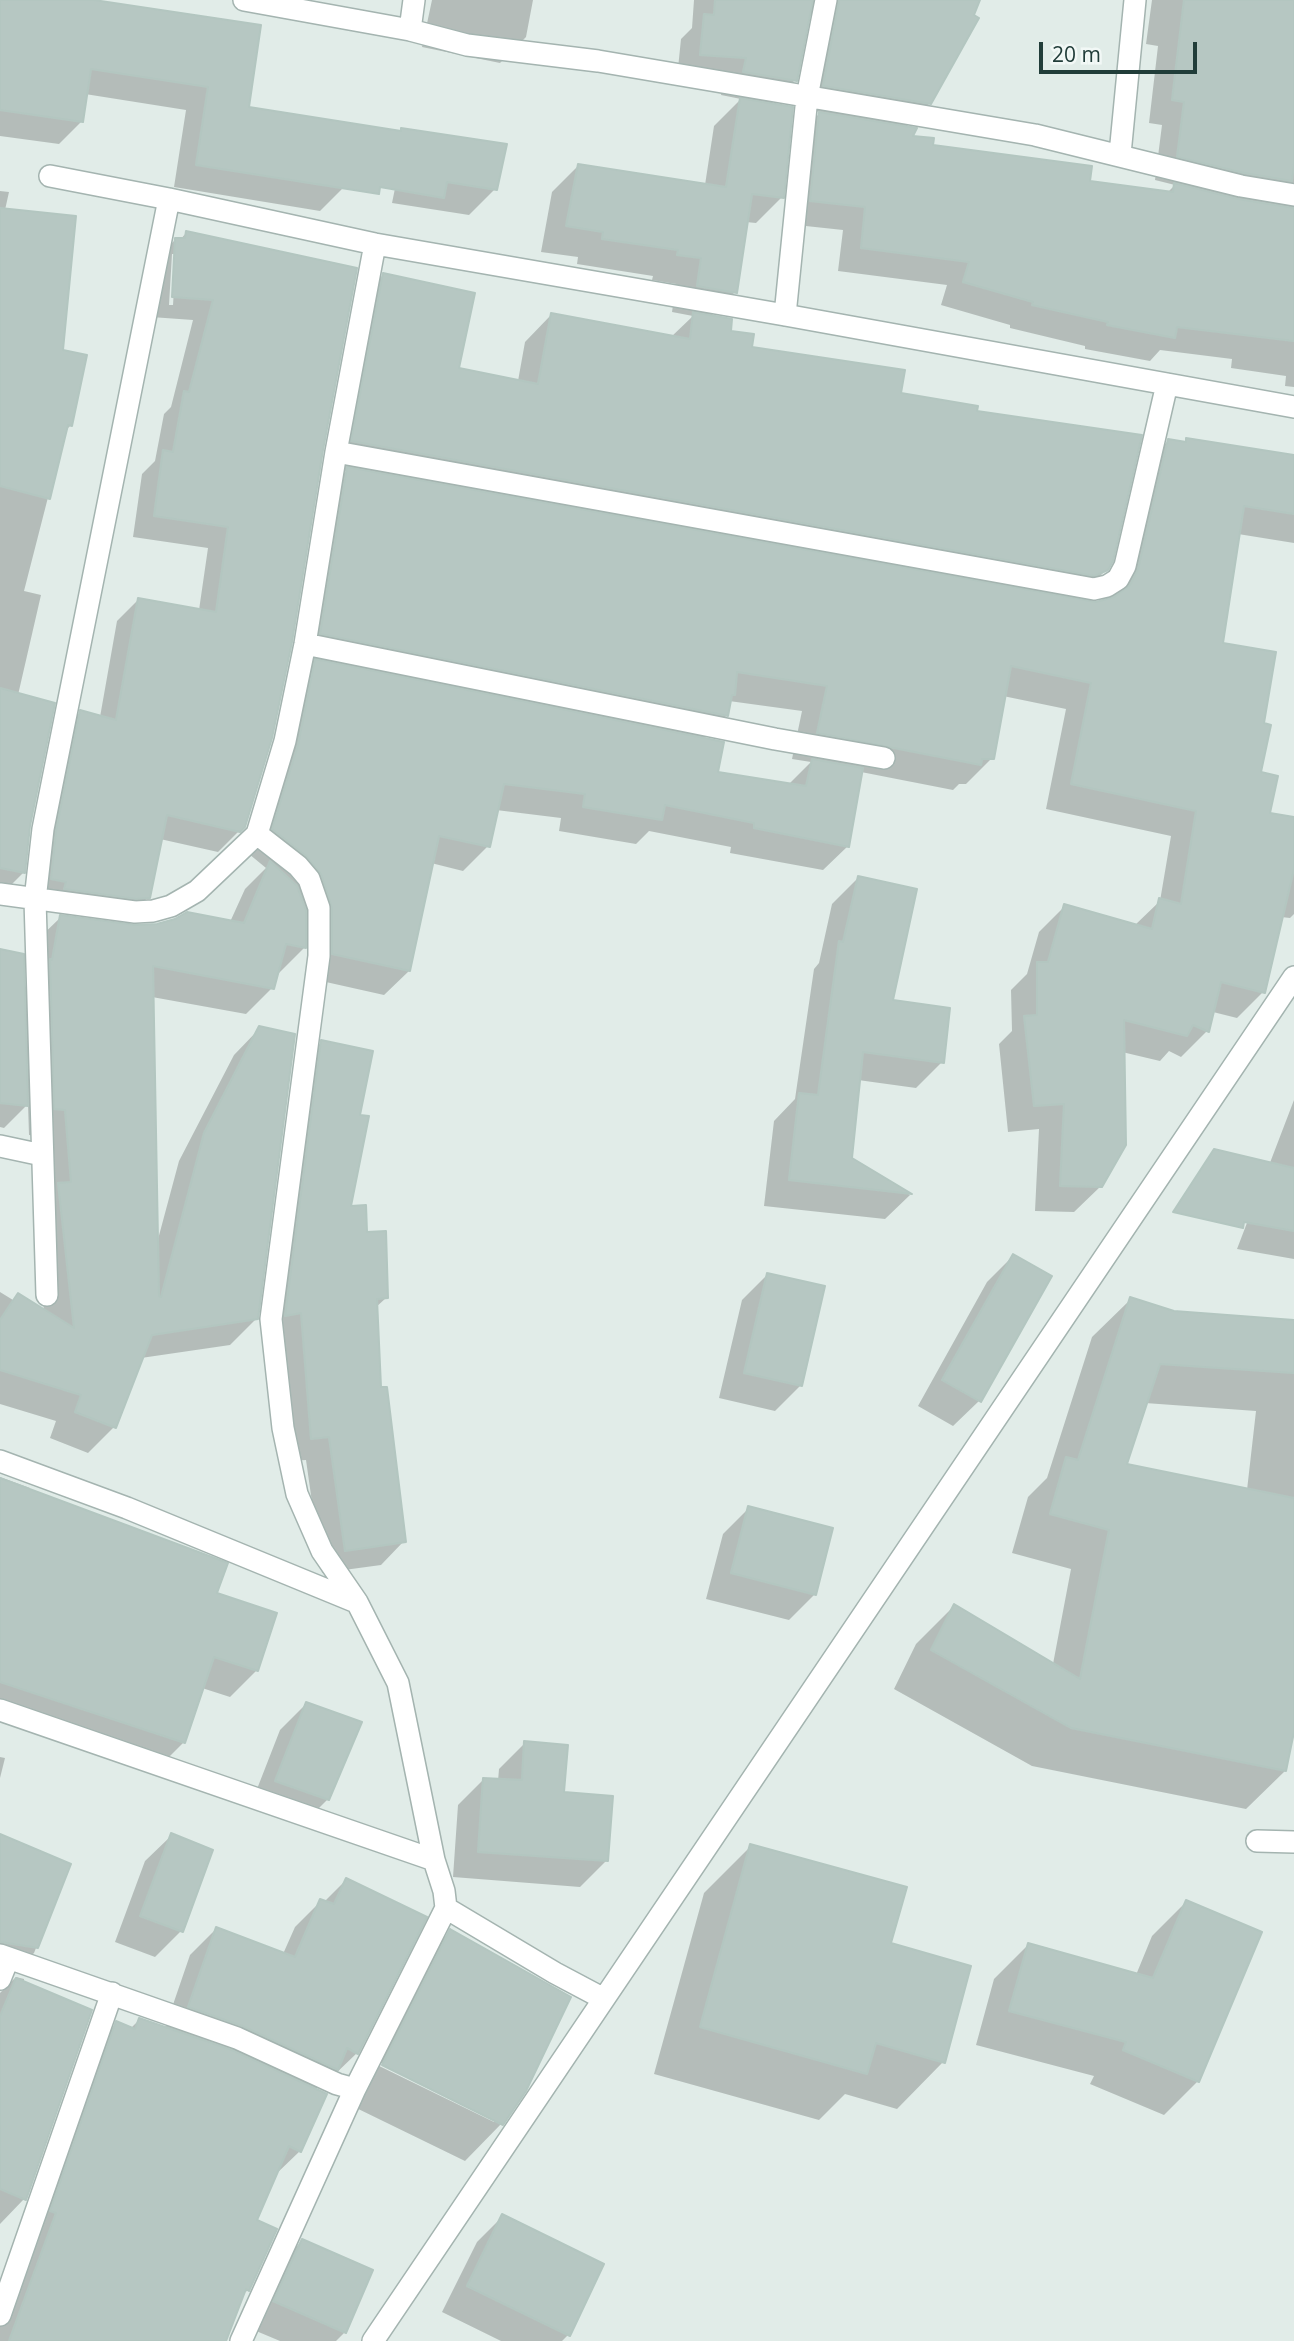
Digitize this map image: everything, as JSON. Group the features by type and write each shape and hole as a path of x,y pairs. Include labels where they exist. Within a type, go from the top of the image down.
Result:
{"street":[{"path":"244,0 410,30 467,45 598,61 1035,135 1241,186 1294,195"},
{"path":"410,30 414,0"},
{"path":"785,314 807,97 826,0"},
{"path":"1120,154 1135,0"},
{"path":"50,176 375,244 785,314 1294,408"},
{"path":"47,1295 35,900 48,795 169,199"},
{"path":"0,894 135,912 153,911 171,906 197,891 257,834 285,741 305,644 336,452 375,244"},
{"path":"336,452 1094,589 1107,586 1118,579 1125,566 1167,384"},
{"path":"305,644 775,739 884,758"},
{"path":"241,2341 355,2089 446,1908 398,1683 357,1602 322,1551 297,1494 283,1428 271,1320 319,956 319,908 309,879 298,866 257,834"},
{"path":"373,2341 1294,977"},
{"path":"0,1146 42,1155"},
{"path":"0,1461 127,1508 357,1602"},
{"path":"0,1710 434,1860"},
{"path":"1257,1840 1294,1843"},
{"path":"446,1908 604,1999"},
{"path":"0,1979 4,1957 237,2038 337,2084 355,2089"},
{"path":"0,2315 112,1993"}],"building":[{"path":"0,0 94,0 261,25 249,107 401,131 401,128 507,144 497,190 447,182 444,198 380,187 379,194 196,165 208,87 91,69 83,122 0,110"},
{"path":"715,0 813,0 797,81 743,72 746,58 700,55 704,14 714,15"},
{"path":"839,0 980,0 974,15 979,18 931,104 823,86"},
{"path":"1184,0 1294,0 1292,181 1177,157 1184,102 1172,100"},
{"path":"740,98 793,107 784,198 752,194 737,293 697,286 701,258 677,255 678,250 602,239 603,232 566,226 578,164 726,187"},
{"path":"819,112 917,128 913,136 934,138 933,145 1092,166 1090,181 1173,192 1174,183 1238,199 1294,208 1294,341 1177,327 1175,338 1107,325 1108,322 1032,305 1033,302 963,282 969,262 861,248 865,207 810,201"},
{"path":"0,208 76,216 63,350 87,355 72,426 68,425 50,499 0,486"},
{"path":"186,231 357,268 323,450 292,642 272,738 245,827 240,832 167,815 150,898 136,899 64,889 66,882 51,879 56,831 80,710 116,720 138,598 216,612 228,527 154,516 163,450 173,452 184,391 189,392 213,300 172,297 175,238 185,238"},
{"path":"383,273 475,293 459,368 538,384 551,313 690,339 693,312 732,319 731,331 754,334 752,347 905,370 901,393 978,406 977,411 1142,435 1113,561 1108,570 1094,576 351,441"},
{"path":"1186,438 1294,455 1294,514 1244,506 1223,643 1276,652 1264,723 1271,725 1261,772 1278,776 1270,813 1294,817 1294,869 1265,993 1221,982 1209,1032 1193,1025 1187,1036 1124,1020 1126,1145 1102,1187 1060,1186 1064,1104 1034,1106 1024,1016 1037,1015 1037,962 1048,962 1064,904 1152,929 1159,898 1181,904 1196,811 1071,784 1091,683 1011,666 994,759 982,759 981,765 817,733 827,686 737,672 735,695 732,695 728,716 320,634 347,467 1096,602 1114,597 1130,585 1138,569 1168,439 1186,442"},
{"path":"315,659 724,742 718,772 806,786 812,759 863,768 849,847 754,828 754,823 665,805 662,820 583,807 585,794 504,784 490,847 439,836 410,971 332,954 332,908 321,874 306,856 272,829 298,745"},
{"path":"0,688 55,703 30,826 25,873 0,868"},
{"path":"270,861 297,886 306,910 306,948 286,944 274,989 153,966 161,1297 204,1133 259,1026 295,1034 258,1319 152,1335 116,1428 75,1412 81,1395 0,1370 0,1320 18,1293 74,1328 58,1183 71,1182 65,1110 54,1109 50,959 52,960 60,915 136,925 157,924 187,912 244,923"},
{"path":"858,876 917,889 893,1000 950,1008 944,1063 863,1052 852,1158 912,1194 789,1180 799,1093 818,1095 839,941 843,942"},
{"path":"0,949 24,954 28,1106 0,1103"},
{"path":"321,1040 373,1051 360,1115 369,1116 351,1206 366,1205 367,1232 386,1231 388,1298 377,1299 381,1387 387,1387 406,1542 345,1551 329,1437 311,1439 301,1313 285,1316"},
{"path":"1214,1149 1294,1168 1294,1231 1244,1222 1243,1228 1173,1212"},
{"path":"1013,1254 1052,1276 981,1402 942,1380"},
{"path":"767,1273 825,1286 802,1386 744,1373"},
{"path":"1130,1297 1174,1311 1294,1320 1294,1373 1160,1364 1127,1464 1294,1498 1294,1732 1286,1771 1071,1728 931,1650 954,1604 1080,1679 1109,1530 1050,1514 1066,1457 1078,1460"},
{"path":"0,1478 228,1563 217,1593 277,1613 258,1671 214,1657 185,1743 0,1682"},
{"path":"748,1506 833,1528 816,1595 731,1573"},
{"path":"306,1702 362,1722 329,1800 275,1781"},
{"path":"524,1741 568,1745 564,1792 613,1796 608,1861 478,1852 483,1778 522,1780"},
{"path":"171,1833 213,1850 183,1932 140,1916"},
{"path":"0,1834 71,1864 38,1948 0,1942"},
{"path":"750,1844 907,1887 891,1943 971,1966 945,2063 876,2043 867,2074 700,2027"},
{"path":"346,1878 427,1917 358,2054 347,2048 338,2070 242,2026 188,2007 216,1927 295,1957 320,1899 334,1904"},
{"path":"1186,1900 1262,1932 1199,2082 1123,2050 1126,2042 1009,2011 1028,1943 1153,1978"},
{"path":"450,1929 571,1997 526,2091 503,2125 382,2065"},
{"path":"16,1978 92,2010 26,2200 0,2189 0,2016"},
{"path":"139,2018 232,2050 327,2094 301,2152 289,2146 257,2220 277,2229 249,2291 246,2289 226,2341 9,2341 56,2213 50,2211 116,2021 135,2029"},
{"path":"502,2214 604,2264 570,2336 467,2286"},
{"path":"302,2239 373,2270 346,2333 273,2301"}]}
